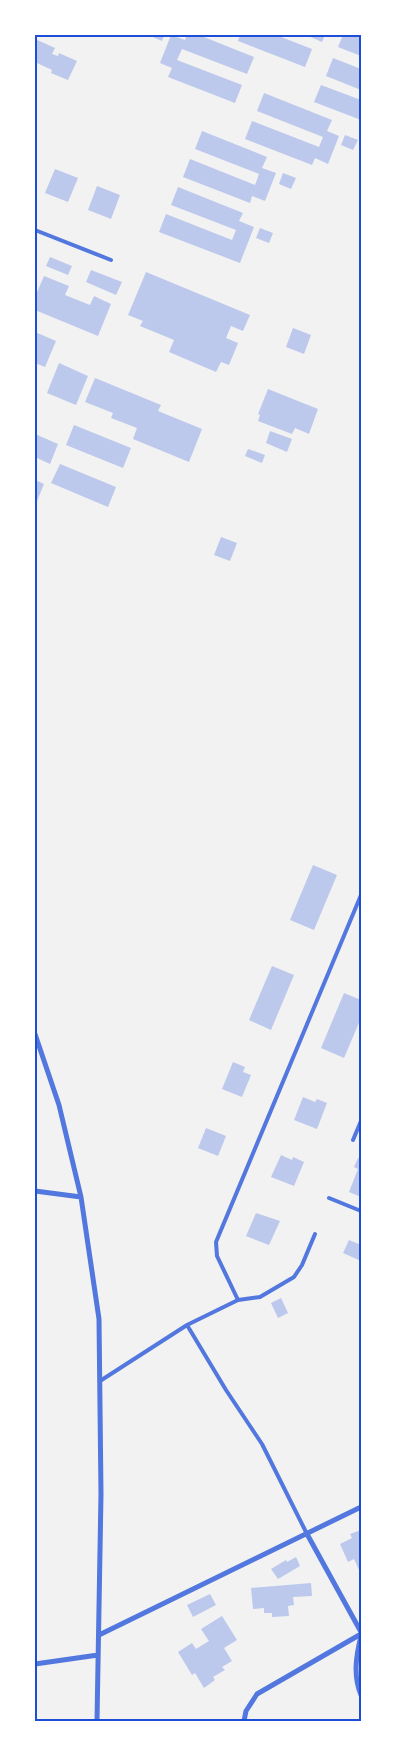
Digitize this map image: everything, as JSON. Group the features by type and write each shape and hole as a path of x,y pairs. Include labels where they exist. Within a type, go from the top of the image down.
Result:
{"street":[{"path":"35,1034 59,1105 81,1197 99,1319 101,1494 97,1721"},
{"path":"35,1191 81,1197"},
{"path":"99,1635 361,1506"},
{"path":"307,1534 361,1634 356,1666 357,1686 361,1695"},
{"path":"244,1721 246,1711 257,1694 361,1634"},
{"path":"35,1664 98,1655"}],"lane":[{"path":"35,230 111,260"},
{"path":"238,1300 217,1256 216,1242 361,895"},
{"path":"353,1140 361,1121"},
{"path":"329,1198 361,1211"},
{"path":"100,1382 187,1325 238,1300 260,1297 294,1277 302,1265 315,1234"},
{"path":"187,1325 226,1390 262,1444 307,1534"}],"building":[{"path":"148,35 164,35 162,41"},
{"path":"171,35 185,40 187,35 199,35 254,57 247,74 182,49 177,60 242,85 235,103 168,77 172,68 160,63"},
{"path":"240,35 276,35 312,49 305,67 238,41"},
{"path":"306,35 325,35 322,42"},
{"path":"343,35 361,36 361,56 338,47"},
{"path":"35,39 55,48 52,54 58,56 59,53 77,61 68,80 51,73 52,70 37,63 35,60"},
{"path":"333,58 361,69 361,90 326,76"},
{"path":"321,85 361,100 361,120 314,102"},
{"path":"264,93 332,120 327,131 339,136 328,164 315,158 312,165 245,139 252,121 319,147 323,137 257,111"},
{"path":"202,131 267,157 262,168 276,173 265,201 252,196 250,203 183,177 190,159 255,185 259,174 195,149"},
{"path":"345,135 358,140 353,150 341,145"},
{"path":"55,169 78,178 68,202 45,193"},
{"path":"283,173 296,178 291,189 279,184"},
{"path":"97,186 120,195 111,219 88,210"},
{"path":"178,187 243,213 239,221 254,227 240,263 159,232 166,214 232,240 236,230 171,205"},
{"path":"260,228 273,233 269,243 256,238"},
{"path":"50,257 72,266 68,275 46,266"},
{"path":"91,270 122,282 116,295 86,282"},
{"path":"146,272 250,315 243,331 231,326 226,338 238,343 229,365 221,362 216,372 169,352 174,340 140,326 143,321 128,315"},
{"path":"44,276 69,286 65,295 90,305 94,296 111,304 98,336 35,310 35,297"},
{"path":"293,328 311,335 304,354 286,347"},
{"path":"35,332 56,341 45,367 35,363"},
{"path":"59,363 88,376 76,405 47,393"},
{"path":"95,378 161,405 158,411 202,429 189,462 133,439 137,428 111,418 113,413 85,402"},
{"path":"268,389 318,409 309,434 295,428 292,434 258,421 260,415 258,414"},
{"path":"74,425 131,448 123,468 66,445"},
{"path":"270,431 292,439 287,452 266,443"},
{"path":"35,434 58,444 50,464 35,457"},
{"path":"248,449 265,455 262,463 245,456"},
{"path":"60,464 116,487 108,507 51,483"},
{"path":"35,480 44,484 35,506"},
{"path":"221,537 237,543 230,561 214,555"},
{"path":"313,865 337,875 314,930 290,920"},
{"path":"272,966 294,975 271,1030 249,1020"},
{"path":"344,993 361,1000 361,1018 344,1058 321,1048"},
{"path":"233,1062 245,1067 243,1072 251,1075 242,1097 222,1089"},
{"path":"303,1097 315,1102 317,1099 327,1103 317,1129 294,1120"},
{"path":"206,1128 226,1136 218,1156 198,1148"},
{"path":"281,1155 292,1160 293,1157 304,1162 294,1186 271,1177"},
{"path":"358,1158 361,1159 361,1197 349,1192 358,1169 354,1167"},
{"path":"256,1213 280,1221 269,1245 246,1236"},
{"path":"349,1240 361,1245 361,1261 343,1253"},
{"path":"281,1298 288,1313 278,1318 271,1303"},
{"path":"361,1530 361,1570 359,1570 354,1559 348,1562 340,1544 352,1538 350,1534"},
{"path":"296,1557 300,1566 278,1579 271,1569 286,1560 287,1562"},
{"path":"311,1583 312,1596 293,1597 294,1605 288,1606 289,1616 272,1617 272,1613 264,1613 264,1608 253,1609 251,1588"},
{"path":"210,1594 216,1605 193,1617 187,1605"},
{"path":"222,1616 237,1640 224,1648 232,1661 222,1667 225,1670 213,1677 215,1680 204,1688 195,1673 192,1675 178,1652 192,1643 196,1649 209,1641 201,1629"}]}
